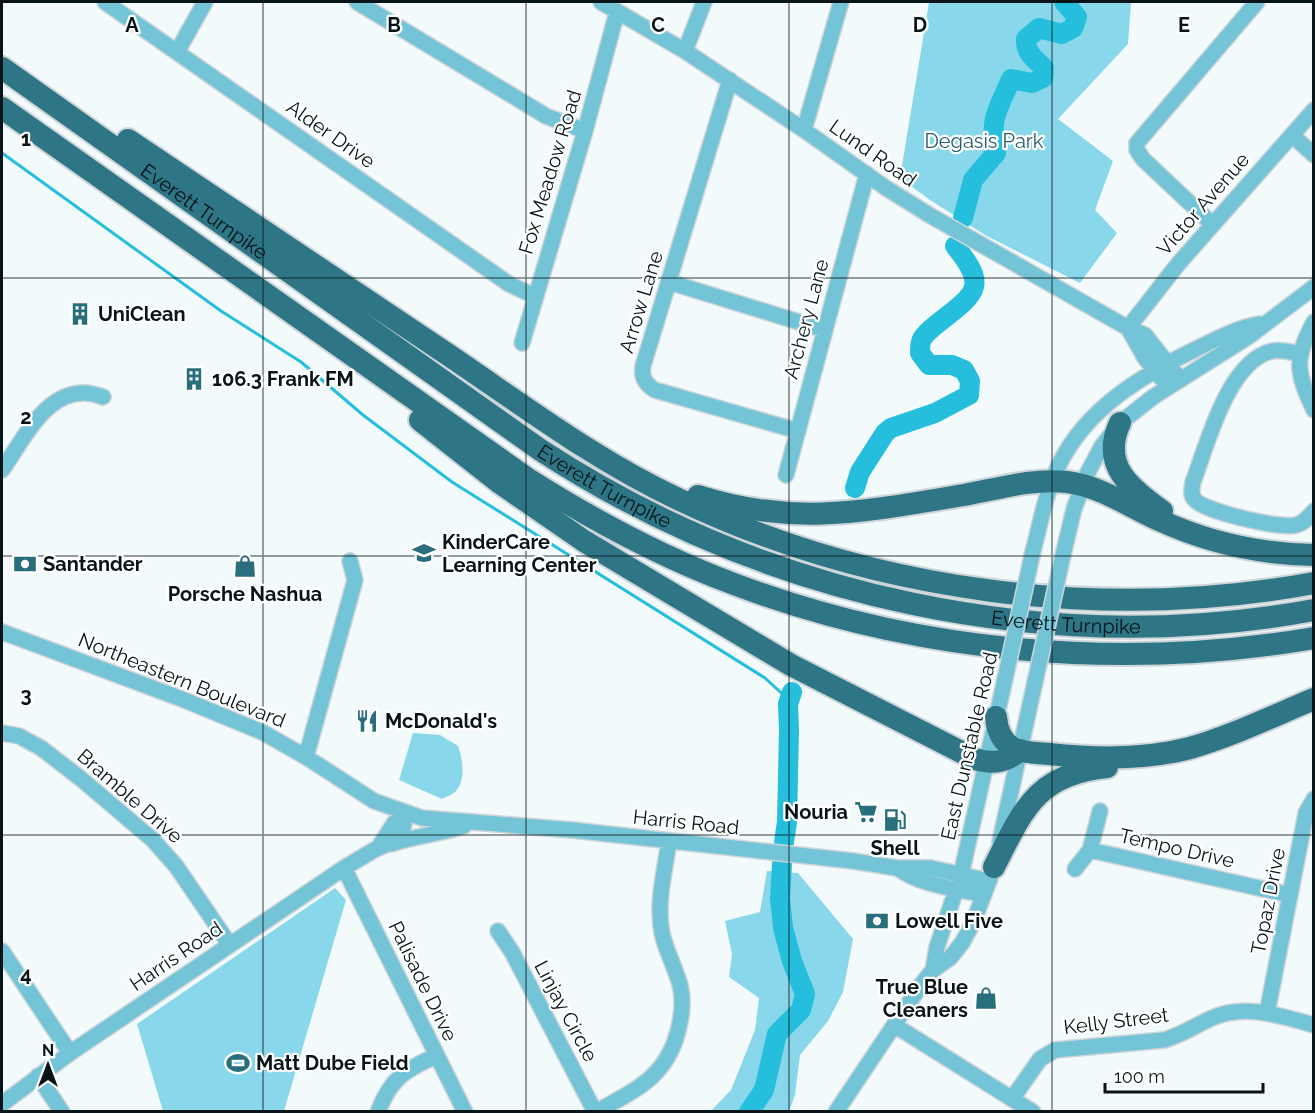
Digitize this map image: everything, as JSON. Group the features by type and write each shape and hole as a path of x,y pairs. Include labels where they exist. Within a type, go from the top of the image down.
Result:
{"highway":[{"path":"2,56 570,436 649,484 721,518 820,554 912,577 1012,592 1117,599 1225,595 1314,583"},
{"name":"Everett Turnpike","path":"2,68 539,449 620,497 723,546 795,573 868,594 942,610 999,618 1095,626 1153,626 1229,622 1314,610"},
{"name":"Everett Turnpike","path":"2,108 497,457 577,508 679,561 740,586 784,602 917,634 973,643 1057,651 1114,654 1191,652 1267,646 1314,639"},
{"path":"295,315 452,447 561,527 803,672 970,757 986,762 1005,760 1020,750"},
{"path":"1120,423 1114,439 1114,455 1118,468 1127,482 1174,519 1205,535 1245,549"},
{"path":"570,436 628,467 676,488 726,504 778,512 852,513 1027,483 1052,482 1082,485 1183,531 1209,540 1245,549 1314,555"},
{"path":"989,881 1023,812 1036,795 1051,784 1078,772 1139,764 1192,747 1314,699"},
{"path":"996,717 997,728 1003,738 1013,748 1020,750 1096,757 1170,753"}],"street":[{"name":"Alder Drive","path":"105,2 509,284 534,296"},
{"path":"177,52 205,2"},
{"path":"357,2 546,116 585,131"},
{"name":"Lund Road","path":"601,2 730,80 886,188 953,230 1144,335 1169,364 1174,383"},
{"path":"685,51 704,2"},
{"path":"804,130 841,2"},
{"path":"1212,224 1143,159 1136,146 1143,134 1257,2"},
{"name":"Fox Meadow Road","path":"522,343 534,296 585,131 617,12"},
{"name":"Arrow Lane","path":"730,80 643,366 643,376 648,385 658,391 798,431"},
{"name":"Victor Avenue","path":"1128,328 1212,224 1314,110"},
{"path":"1292,135 1314,155"},
{"name":"Archery Lane","path":"786,475 867,174"},
{"path":"669,282 825,330"},
{"name":"East Dunstable Road","path":"836,1112 933,970 959,949 973,923 989,881 1063,555 1082,485 1098,451 1120,423 1143,404 1239,343 1314,287"},
{"path":"1296,302 1314,321 1300,354 1301,376 1314,410"},
{"name":"East Dunstable Road","path":"933,970 937,947 959,882 1034,551 1052,482 1071,445 1093,416 1120,393 1169,364 1232,333 1265,323"},
{"path":"1128,328 1155,372 1174,383"},
{"path":"1300,354 1277,351 1260,357 1237,378 1224,400 1193,482 1192,496 1206,507 1263,523 1284,526 1300,524 1314,511"},
{"path":"2,470 39,419 56,400 84,392 103,397"},
{"path":"306,757 356,580 350,561"},
{"name":"Northeastern Boulevard","path":"2,632 216,712 262,732 374,801 404,813"},
{"name":"Bramble Drive","path":"2,733 19,736 41,748 153,840 177,866 230,945"},
{"name":"Topaz Drive","path":"1267,1013 1306,813 1314,799"},
{"path":"1075,869 1090,850 1100,811"},
{"name":"Harris Road","path":"385,846 395,822 404,813 422,818 572,830 897,868 916,879 959,882 989,881"},
{"name":"Harris Road","path":"2,1104 70,1053 344,868 385,846 421,835 450,831 470,823"},
{"path":"595,1112 653,1078 666,1062 677,1034 682,998 664,940 660,916 669,841"},
{"name":"Tempo Drive","path":"1090,850 1290,895"},
{"name":"Palisade Drive","path":"344,868 465,1112"},
{"name":"Linjay Circle","path":"498,931 512,952 595,1112"},
{"path":"2,951 70,1053"},
{"name":"Kelly Street","path":"1012,1099 1040,1059 1055,1050 1152,1042 1176,1037 1224,1013 1238,1010 1267,1013 1314,1025"},
{"path":"894,1025 1033,1112"},
{"path":"378,1112 389,1087 399,1077 409,1069 436,1056"},
{"path":"38,1076 62,1112"}],"green space":[{"name":"Degasis Park","path":"929,2 1131,2 1128,44 1058,119 1113,161 1095,210 1117,233 1080,283 985,235 900,178"},
{"path":"413,733 440,735 458,746 462,776 454,793 442,799 399,780"},
{"path":"767,871 798,873 853,939 843,992 828,1021 800,1055 795,1095 789,1111 711,1111 731,1090 755,1030 759,998 729,977 732,954 725,921 760,912"},
{"path":"335,888 346,900 284,1111 163,1111 137,1024"}],"waterway":[{"path":"963,218 973,180 996,153 994,122 1011,79 1032,83 1043,78 1044,68 1029,52 1026,39 1039,28 1062,34 1073,28 1077,17 1064,2"},
{"path":"2,153 221,311 301,362 363,415 452,482 765,678 789,700"},
{"path":"855,488 860,472 885,433 891,428 935,413 969,395 970,381 964,370 952,365 929,365 920,353 924,336 964,302 974,287 971,270 955,246"},
{"path":"784,842 787,822 788,704 792,692"},
{"path":"749,1112 764,1090 777,1034 801,1010 805,994 792,961 783,928 780,898 782,864"}],"place":[{"name":"UniClean","path":"80,314"},
{"name":"106.3 Frank FM","path":"194,379"},
{"name":"KinderCare Learning Center","path":"424,553"},
{"name":"Santander","path":"25,564"},
{"name":"Porsche Nashua","path":"245,566"},
{"name":"McDonald's","path":"367,721"},
{"name":"Nouria","path":"866,812"},
{"name":"Shell","path":"895,820"},
{"name":"Lowell Five","path":"877,921"},
{"name":"True Blue Cleaners","path":"986,998"},
{"name":"Matt Dube Field","path":"238,1063"}]}
